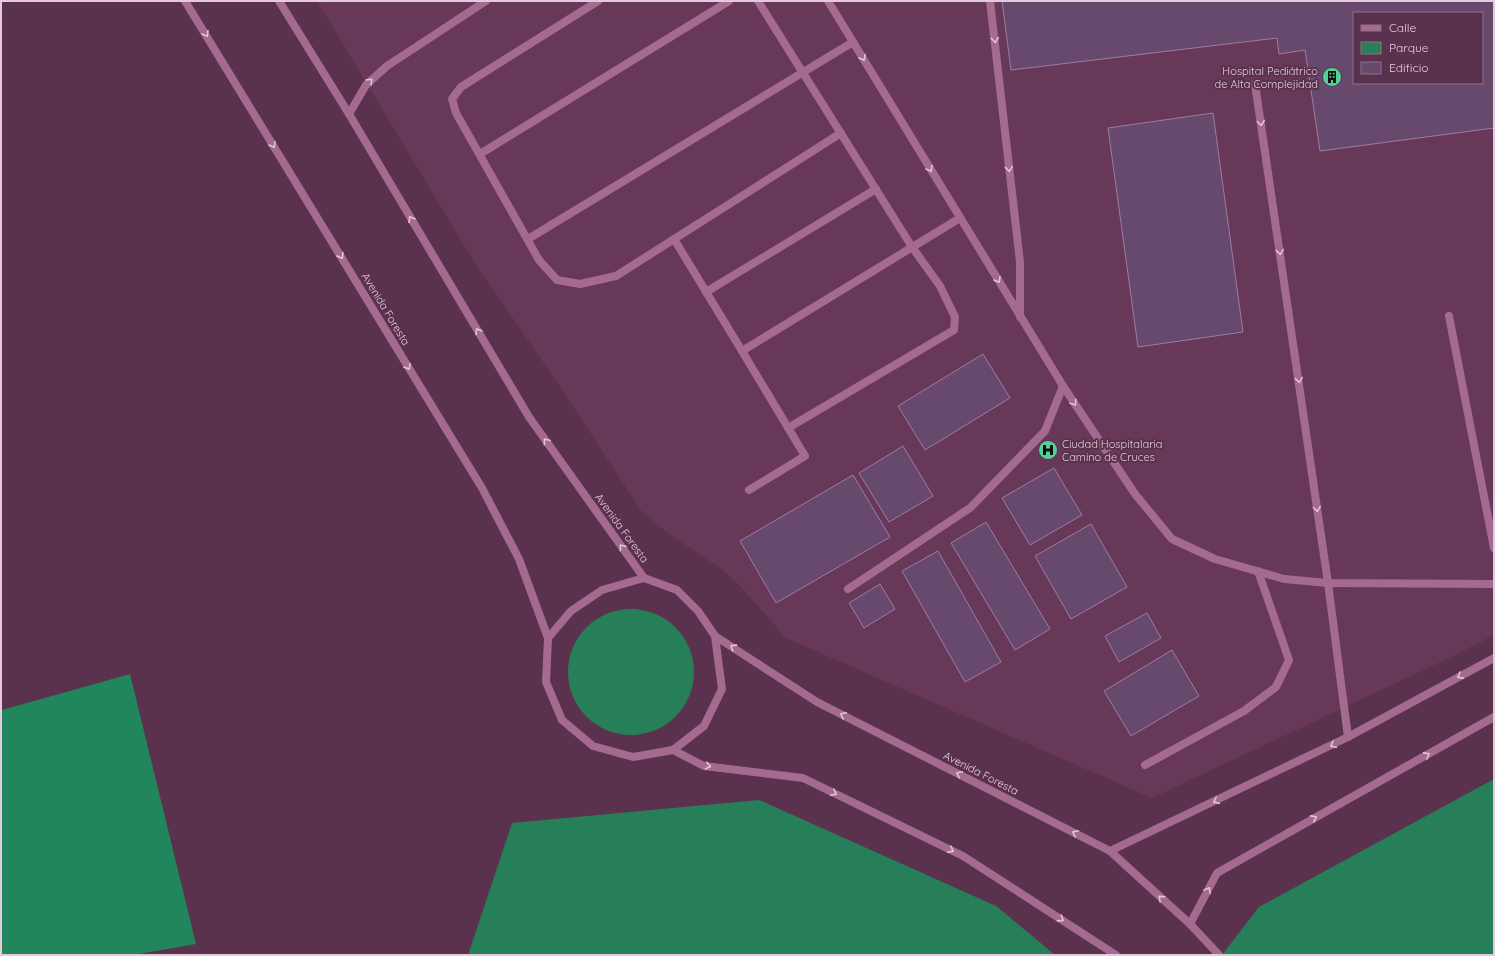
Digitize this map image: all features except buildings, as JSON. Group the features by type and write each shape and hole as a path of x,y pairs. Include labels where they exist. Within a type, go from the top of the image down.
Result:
{"street":[{"name":"Avenida Foresta","path":"185,1 482,488 519,559 548,638"},
{"name":"Avenida Foresta","path":"278,1 349,114 529,417 644,578"},
{"path":"349,114 366,85 387,66 486,1"},
{"path":"598,1 461,87 452,99 456,113 539,260 557,280 580,284 616,276 841,133"},
{"path":"480,154 729,1"},
{"path":"758,1 912,247 940,286 955,316 954,330 788,428"},
{"path":"828,1 1020,318 1063,386 1135,494 1172,539 1215,559 1284,578 1328,583 1494,584"},
{"path":"990,1 1020,262 1020,318"},
{"path":"528,239 853,42"},
{"path":"1256,84 1328,583 1348,738"},
{"path":"706,292 876,189"},
{"path":"742,351 960,218"},
{"path":"674,239 804,456 750,490"},
{"path":"1449,316 1494,548"},
{"path":"848,589 970,508 1045,431 1063,386"},
{"path":"1145,765 1244,711 1276,687 1289,660 1258,571"},
{"path":"644,578 677,590 698,611 715,636 722,689 704,726 673,750 633,757 593,746 562,720 546,682 548,638 571,611 602,590 644,578"},
{"name":"Avenida Foresta","path":"715,636 817,702 1110,851 1190,924 1219,955"},
{"path":"1110,851 1348,738 1494,658"},
{"path":"1190,924 1217,873 1494,716"},
{"path":"673,750 704,766 803,778 963,856 1116,955"}],"shaded area":[{"name":"Ciudad Hospitalaria Camino de Cruces","path":"317,1 1494,1 1494,635 1449,658 1152,798 786,638 741,587 722,569 669,534 642,512 561,388 476,265"}],"green space":[{"path":"625,609 637,609 655,613 676,627 690,648 694,672 690,696 676,717 655,731 637,735 625,735 607,731 586,717 572,696 568,678 568,666 572,648 586,627 607,613"},
{"path":"130,674 196,944 133,955 1,955 1,712 2,710"},
{"path":"1494,779 1494,955 1222,955 1259,907"},
{"path":"759,800 996,906 1055,955 468,955 512,823"}],"place":[{"name":"Hospital Pediátrico de Alta Complejidad","path":"1332,77"},
{"name":"Ciudad Hospitalaria Camino de Cruces","path":"1048,450"}]}
